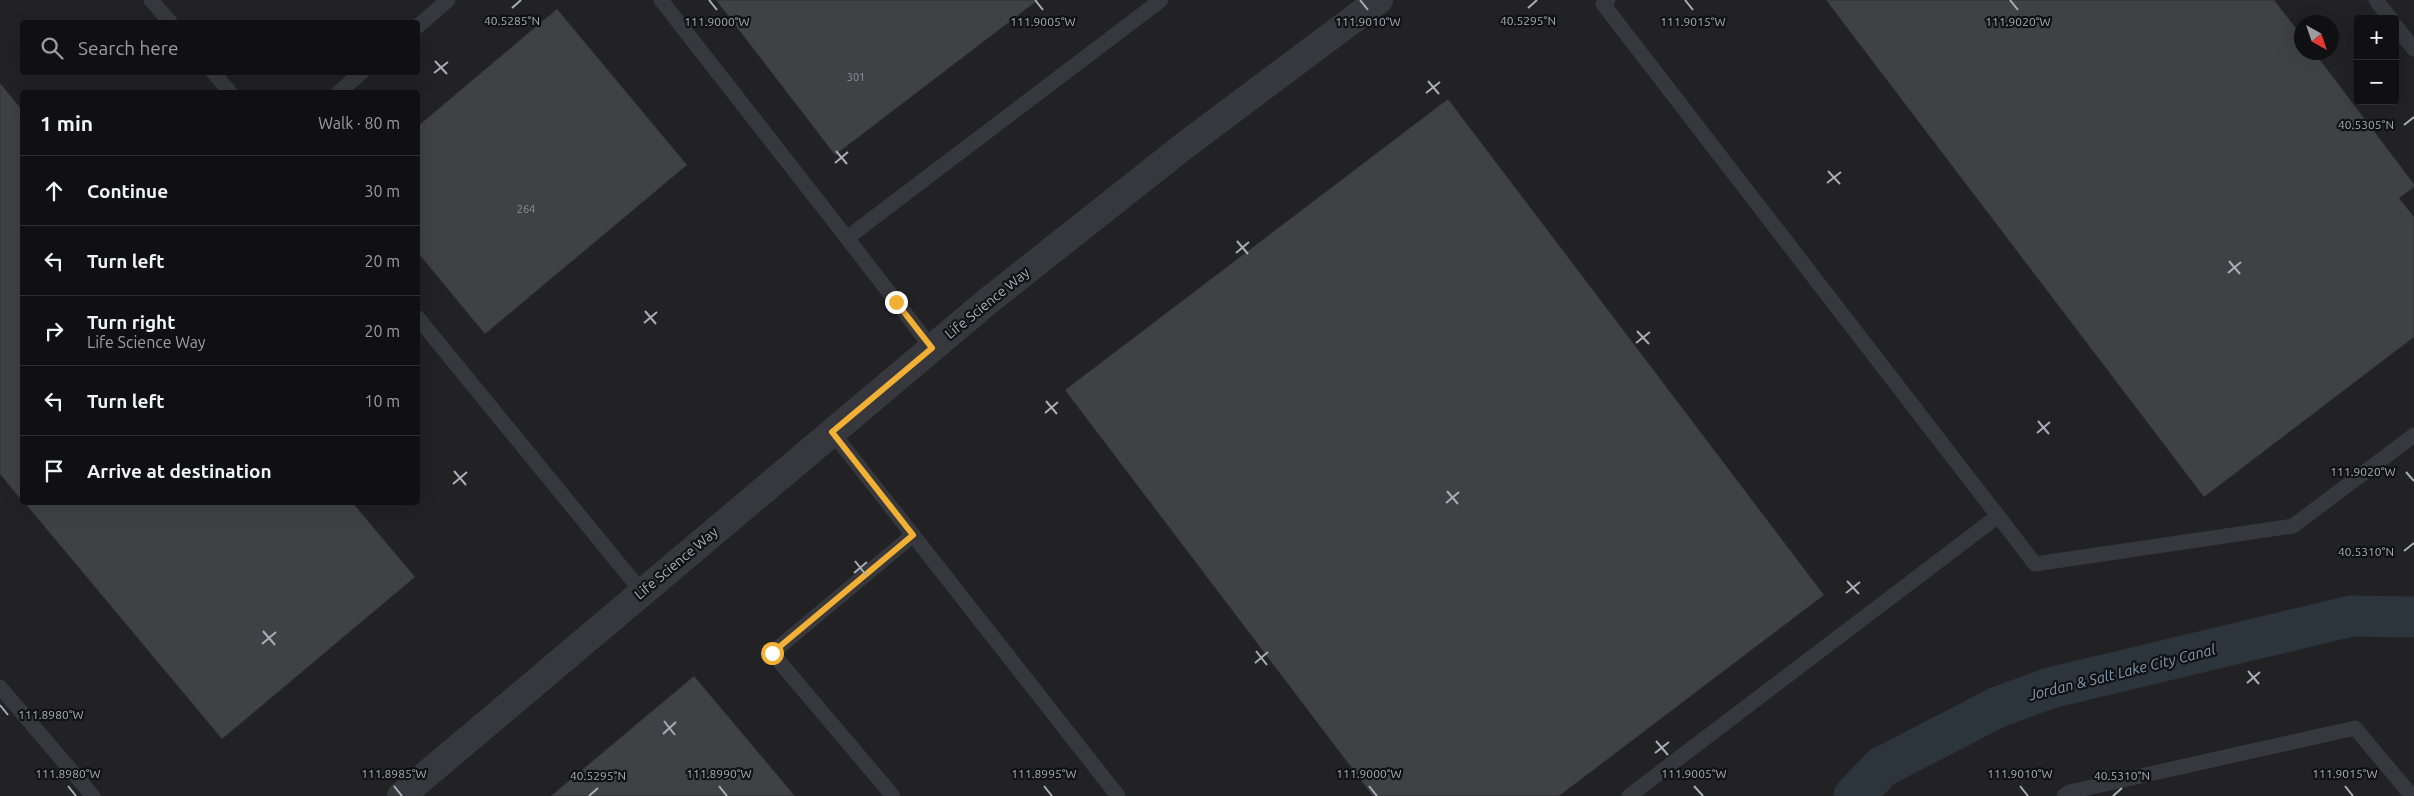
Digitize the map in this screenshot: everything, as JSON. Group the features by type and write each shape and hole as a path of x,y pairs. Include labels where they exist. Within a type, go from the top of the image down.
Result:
{"street":[{"name":"Life Science Way","path":"401,796 932,348 1184,146 1379,0"}],"lane":[{"path":"151,0 168,20"},
{"path":"420,24 448,0"},
{"path":"661,0 932,348"},
{"path":"847,238 1161,0"},
{"path":"2376,0 2387,15"},
{"path":"1603,1 2035,564 2293,526 2414,435"},
{"path":"2399,30 2414,49"},
{"path":"216,75 228,90"},
{"path":"341,90 359,75"},
{"path":"420,320 642,592"},
{"path":"832,432 1118,796"},
{"path":"1629,796 1998,516"},
{"path":"893,796 772,653 913,535"},
{"path":"0,687 93,796"},
{"path":"2064,796 2069,792 2355,728 2412,796"}],"shaded area":[{"path":"0,0 2414,0 2414,796 0,796"}],"building":[{"path":"716,0 1038,0 835,155"},
{"path":"1826,0 2274,0 2294,26 2294,60 2320,60 2414,184 2414,187 2399,198 2414,217 2414,337 2204,497"},
{"path":"557,9 687,165 485,334 420,255 420,124"},
{"path":"0,83 20,108 20,499 0,474"},
{"path":"1448,99 1824,595 1559,796 1373,796 1065,390"},
{"path":"27,505 355,505 415,577 222,739"},
{"path":"694,676 795,796 551,796"}],"waterway":[{"name":"Jordan & Salt Lake City Canal","path":"1854,796 1882,767 1998,707 2050,688 2351,616 2414,617"}],"route":[{"path":"772,653 913,535 832,432 932,348 896,302"}]}
